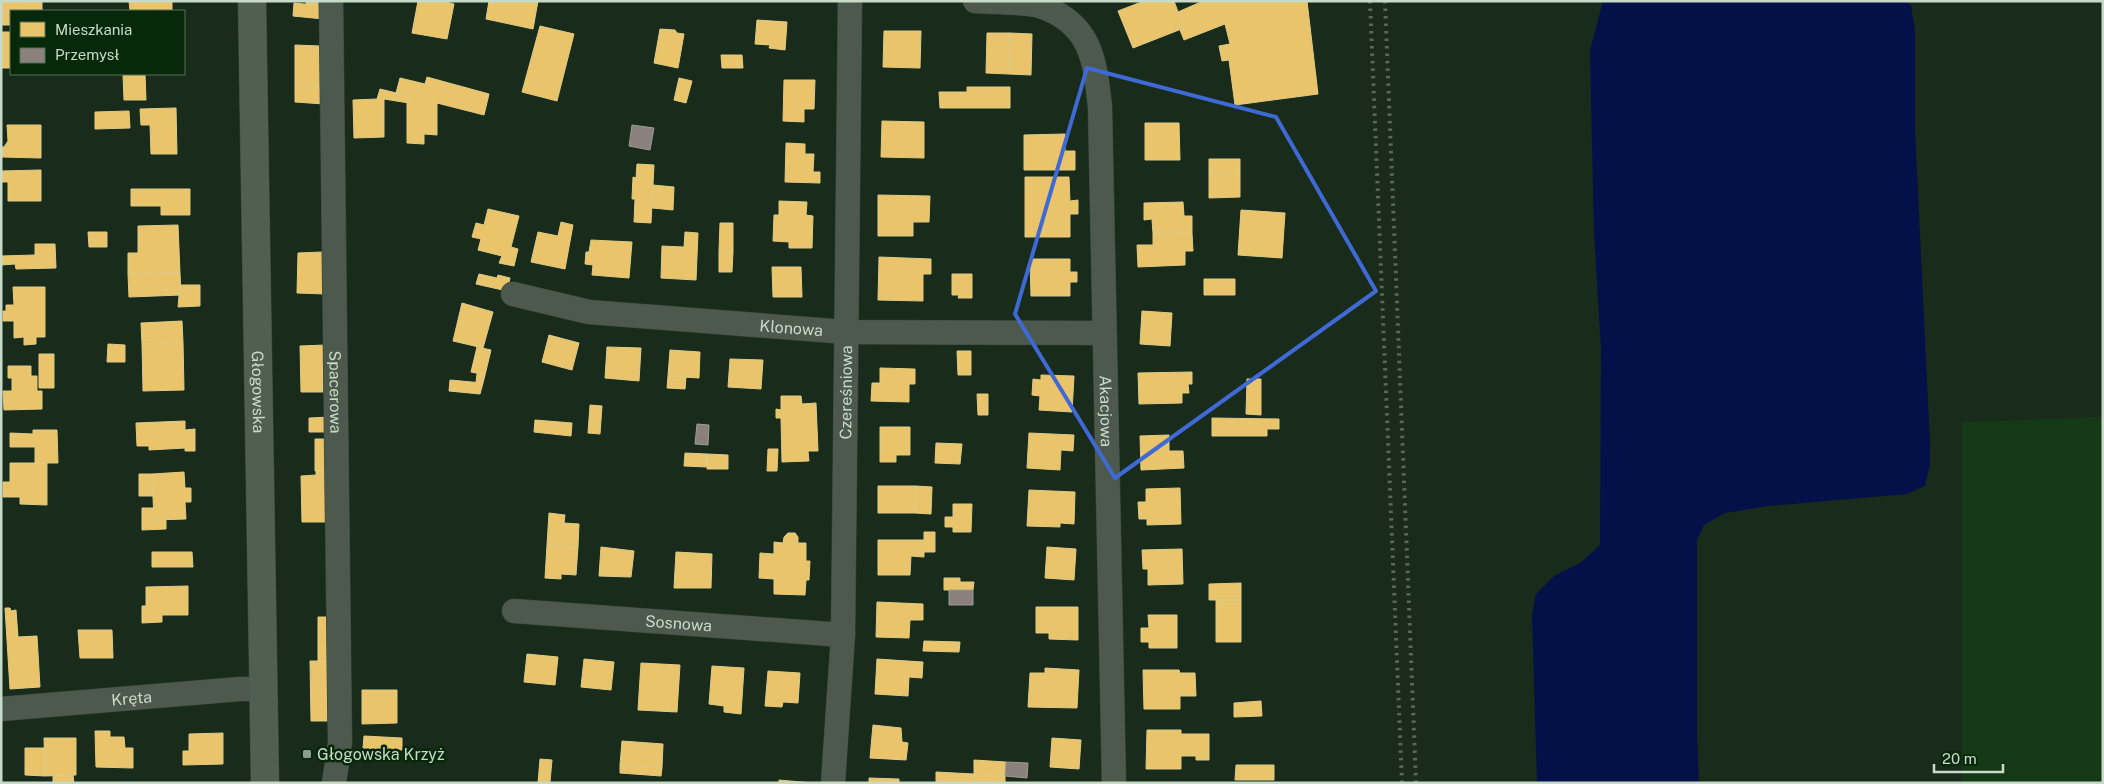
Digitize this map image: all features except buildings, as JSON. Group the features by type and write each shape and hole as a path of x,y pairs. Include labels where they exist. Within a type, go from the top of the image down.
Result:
{"street":[{"name":"Głogowska","path":"252,1 265,783"},
{"name":"Spacerowa","path":"332,1 340,742 334,783"},
{"name":"Czereśniowa","path":"833,783 843,635 850,1"},
{"name":"Akacjowa","path":"975,1 1038,6 1066,18 1086,41 1096,68 1100,107 1103,333 1114,783"},
{"name":"Klonowa","path":"514,294 589,312 846,332 1103,333"},
{"name":"Sosnowa","path":"514,611 843,635"},
{"name":"Kręta","path":"1,709 230,690 264,689"}],"highlighted area":[{"path":"1087,68 1276,117 1376,291 1115,478 1015,314"}],"shaded area":[{"path":"1603,1 1905,1 1911,5 1915,31 1915,130 1930,444 1930,465 1925,486 1907,494 1768,506 1725,513 1704,525 1697,540 1697,736 1699,783 1537,783 1532,615 1536,594 1554,576 1580,563 1600,545 1601,349 1594,233 1590,51"},
{"path":"2103,417 2103,783 1962,783 1962,422"}],"railway":[{"path":"1370,1 1402,783"},
{"path":"1385,1 1416,783"}],"place":[{"name":"Głogowska Krzyż","path":"307,754"}]}
